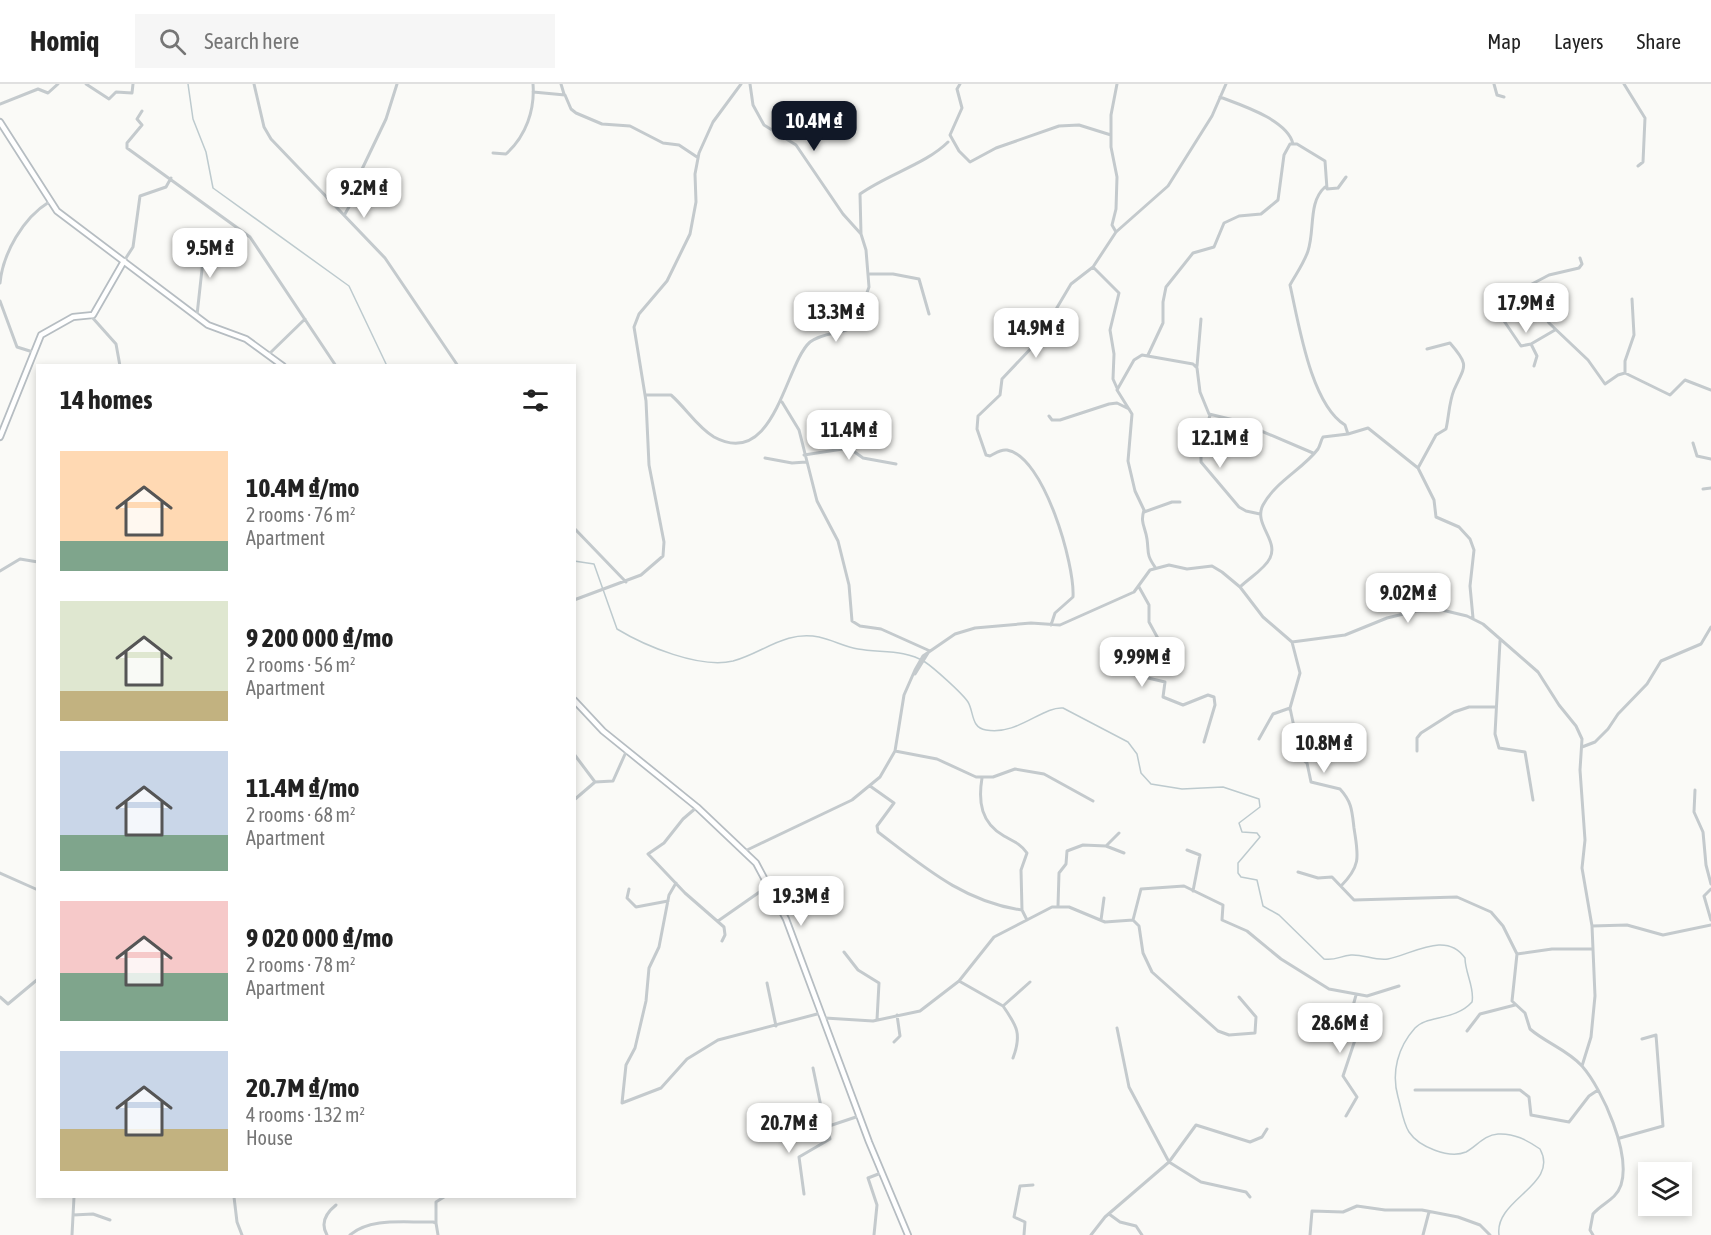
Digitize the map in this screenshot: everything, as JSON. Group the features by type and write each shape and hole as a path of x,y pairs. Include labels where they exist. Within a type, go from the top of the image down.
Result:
{"street":[{"path":"38,84 38,89"},
{"path":"0,104 38,89 48,93 57,84"},
{"path":"86,84 110,99 116,92 132,93 133,84"},
{"path":"254,84 264,127 270,139 345,214 394,271 457,364"},
{"path":"345,214 350,205 352,190 386,119 397,84"},
{"path":"493,153 503,155 509,151 530,118 532,84"},
{"path":"561,84 574,112 602,124 630,126 663,143 679,145 697,157"},
{"path":"576,599 617,586 655,566 664,550 649,465 645,395 635,350 634,324 667,281 690,234 696,202 694,174 697,157 713,122 741,84"},
{"path":"750,84 753,105 764,125 796,145 843,214 861,234"},
{"path":"960,84 957,89 962,108 950,135 959,151 970,162 996,148 1059,126 1079,125 1111,135"},
{"path":"1116,232 1112,224 1116,209 1117,177 1111,135 1112,108 1118,84"},
{"path":"1051,625 1055,614 1070,602 1073,595 1071,564 1063,535 1031,468 1012,452 1000,450 990,456 986,455 976,421 980,412 1000,395 1002,379 1036,343 1071,284 1093,267 1116,232 1168,186 1212,116 1226,84"},
{"path":"1494,84 1497,94 1504,97"},
{"path":"1624,84 1645,117 1643,162 1638,166"},
{"path":"533,92 564,94"},
{"path":"1220,97 1251,109 1285,129 1290,134 1293,144 1325,161 1325,187 1314,202 1314,226 1308,253 1290,285 1311,375 1328,409 1335,419 1345,425 1348,434"},
{"path":"142,111 137,119 142,125 127,143 127,148 250,237 335,364"},
{"path":"0,122 49,202 69,221 211,326 246,339 281,364"},
{"path":"645,395 669,394 708,433 723,441 736,443 756,434 782,402 794,371 809,344 822,336 849,329 855,323 867,297 870,274 861,234 860,194 884,177 935,155 948,142"},
{"path":"1148,356 1163,323 1162,302 1166,287 1193,253 1214,247 1224,223 1239,216 1261,214 1278,200 1284,155 1288,146 1293,144"},
{"path":"1325,187 1331,190 1338,188 1346,177"},
{"path":"0,438 37,341 45,332 73,317 90,316 97,311 133,247 140,196 166,187 171,178"},
{"path":"0,283 2,259 28,220 49,202"},
{"path":"197,315 205,242"},
{"path":"1580,258 1582,264 1579,268 1549,275 1529,287 1536,304 1555,330 1588,360 1605,384 1625,373 1670,395 1684,380 1710,387"},
{"path":"1093,267 1119,293 1110,330 1114,351 1113,379 1117,392 1131,410 1128,461 1135,491 1144,512 1141,523 1147,540 1146,552 1155,567"},
{"path":"870,274 893,274 919,279 929,314"},
{"path":"1625,373 1625,361 1634,335 1632,299"},
{"path":"0,301 16,347 33,352"},
{"path":"90,316 116,344 120,364"},
{"path":"1502,318 1517,344 1531,344 1555,330"},
{"path":"269,354 306,319"},
{"path":"1201,319 1197,368 1200,392 1205,409 1210,415 1238,421 1313,453"},
{"path":"1418,468 1436,435 1444,432 1454,389 1465,368 1462,356 1450,343 1427,349"},
{"path":"1531,344 1537,356 1534,366"},
{"path":"1117,387 1134,360 1142,355 1191,363 1197,368"},
{"path":"782,402 799,430 817,501 841,550 849,585 852,621 860,626 881,629 929,652"},
{"path":"1049,416 1052,420 1060,420 1117,403 1131,410"},
{"path":"1210,415 1201,447 1202,464 1239,507 1260,514"},
{"path":"1240,586 1271,557 1272,548 1260,514 1267,499 1294,469 1318,449 1323,437 1370,429 1418,468 1434,500 1436,517 1459,527 1470,540 1474,550 1470,586 1473,618"},
{"path":"1693,443 1697,456 1711,459"},
{"path":"804,455 849,448 863,458 896,464"},
{"path":"765,458 792,463 806,462"},
{"path":"1703,489 1711,488"},
{"path":"1144,512 1169,502 1180,502"},
{"path":"576,530 626,582"},
{"path":"0,571 21,559 36,562"},
{"path":"914,675 929,652 955,634 975,628 1031,623 1051,625 1066,623 1126,596 1139,587 1144,577 1155,567 1169,565 1187,569 1212,566 1240,586 1263,616 1292,642 1300,673 1290,708 1294,728 1292,751 1308,763 1311,782 1340,789 1352,806 1358,856 1354,869 1341,886"},
{"path":"1139,587 1149,605 1149,621 1161,646 1144,657 1144,677 1165,682 1163,697 1183,705 1208,695 1214,697 1215,701 1204,742"},
{"path":"1292,642 1345,635 1387,618 1416,611 1442,610 1473,618 1541,676 1559,705 1576,726 1582,737 1580,770 1585,840 1582,872 1592,926 1593,950 1593,1017 1582,1066"},
{"path":"1582,747 1603,735 1618,714 1647,684 1661,661 1701,644 1711,627"},
{"path":"1500,641 1494,728 1498,747 1525,752 1533,800"},
{"path":"745,851 842,805 880,777 895,751 904,695 919,662 923,662"},
{"path":"576,702 626,752 697,807 745,851 770,885 786,919 882,1173 908,1235"},
{"path":"1417,751 1417,738 1421,733 1454,712 1469,706 1496,707"},
{"path":"1259,740 1273,714 1290,708"},
{"path":"895,751 937,759 970,775 982,778 993,777 1015,769 1038,772 1071,786 1093,801"},
{"path":"576,798 582,790 596,782 613,781 626,752"},
{"path":"576,757 596,782"},
{"path":"982,778 979,798 989,825 1019,844 1027,853 1021,870 1022,910 1028,920"},
{"path":"870,786 894,802 878,826 878,832 935,877 963,893 980,900 1022,910"},
{"path":"1695,790 1694,812 1703,832 1706,865 1711,884"},
{"path":"697,807 683,819 664,843 647,853 726,930 722,941"},
{"path":"1106,846 1119,833"},
{"path":"1058,906 1059,873 1066,864 1067,851 1083,845 1106,846 1124,853"},
{"path":"1187,850 1200,855 1193,891"},
{"path":"1298,872 1317,878 1332,877 1354,900 1425,896 1460,897 1493,914 1503,926 1517,954 1511,998 1515,1005 1525,1013 1530,1029 1582,1066 1598,1090 1620,1138 1622,1184 1612,1200 1593,1214 1590,1227 1593,1235"},
{"path":"0,873 36,889"},
{"path":"676,883 668,901 659,947 650,968 646,1000 635,1048 626,1065 622,1103 662,1088 687,1059 710,1044 776,1026 796,1017 823,1015 877,1020 920,1011 959,981 988,942 1058,906 1075,908 1101,920 1133,920 1139,926 1143,953 1152,972 1214,1029 1229,1035 1254,1034 1256,1017 1239,997"},
{"path":"718,921 770,885"},
{"path":"1133,920 1138,893 1143,888 1184,886 1223,904 1222,920 1247,931 1281,959 1324,987 1356,995 1378,994 1399,986"},
{"path":"1711,889 1704,897 1711,920"},
{"path":"629,890 627,898 636,907 668,901"},
{"path":"1101,920 1104,898"},
{"path":"1592,926 1627,925 1663,935 1711,925"},
{"path":"1517,954 1552,949 1593,950"},
{"path":"844,952 858,970 879,983 877,1020"},
{"path":"0,997 8,1004 36,981"},
{"path":"959,981 1003,1006 1018,1034 1019,1041 1013,1058"},
{"path":"1003,1006 1030,982"},
{"path":"767,983 776,1026"},
{"path":"1346,1116 1357,1097 1343,1078 1357,1034 1349,1021 1356,995"},
{"path":"1467,1031 1480,1014 1515,1005"},
{"path":"894,1042 900,1036 897,1015"},
{"path":"1116,1028 1129,1087 1169,1162 1195,1179 1246,1192 1250,1197"},
{"path":"1620,1138 1663,1126 1656,1034 1642,1039"},
{"path":"804,1194 799,1157 830,1140 813,1068"},
{"path":"1415,1090 1520,1090 1529,1096 1531,1115 1569,1122 1589,1096 1598,1090"},
{"path":"826,1127 861,1116"},
{"path":"1091,1235 1109,1214 1169,1162 1196,1125 1250,1142 1262,1137 1267,1129"},
{"path":"874,1235 877,1205 868,1178 882,1173"},
{"path":"1024,1235 1025,1221 1014,1217 1014,1208 1020,1186 1033,1185"},
{"path":"72,1235 74,1198"},
{"path":"234,1198 237,1222 242,1235"},
{"path":"438,1235 436,1202 442,1198"},
{"path":"327,1235 324,1221 336,1205"},
{"path":"1310,1235 1312,1211 1343,1212 1354,1207 1365,1206 1458,1217 1480,1225 1490,1235"},
{"path":"1423,1235 1429,1212"},
{"path":"73,1215 93,1214 110,1220"},
{"path":"1109,1214 1119,1221 1139,1228 1142,1235"},
{"path":"350,1235 361,1227 374,1224 436,1223"}],"waterway":[{"path":"188,84 193,119 206,152 213,188 349,286 386,364"},
{"path":"576,561 594,564 617,629 657,649 689,659 720,663 744,657 785,639 807,636 824,638 858,649 909,655 925,662 960,693 968,702 975,723 981,729 997,731 1008,729 1047,711 1063,708 1128,742 1137,754 1141,773 1151,784 1182,789 1223,787 1259,799 1260,807 1239,823 1242,832 1257,833 1260,837 1238,863 1238,873 1241,877 1257,880 1263,906 1279,915 1324,959 1356,955 1388,959 1438,945 1457,950 1465,958 1472,1002 1458,1012 1427,1021 1415,1028 1400,1052 1396,1069 1396,1088 1409,1132 1427,1147 1443,1153 1459,1154 1498,1134 1520,1138 1540,1149 1544,1162 1541,1173 1506,1211 1500,1222 1499,1235"}]}
